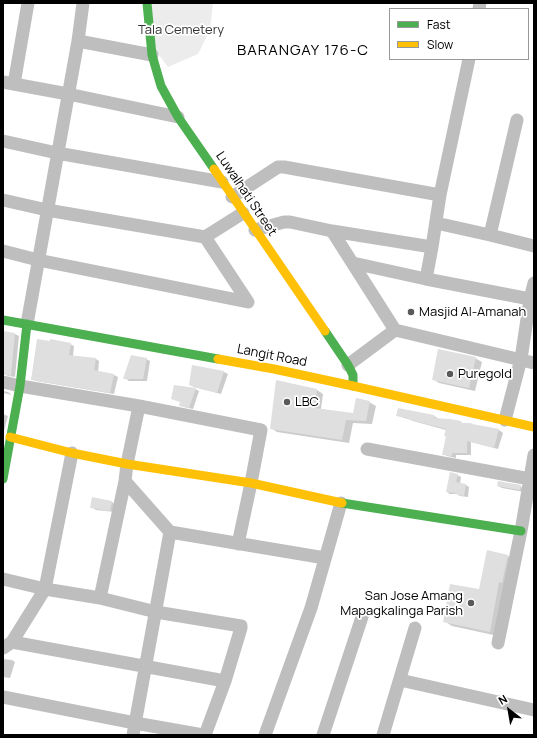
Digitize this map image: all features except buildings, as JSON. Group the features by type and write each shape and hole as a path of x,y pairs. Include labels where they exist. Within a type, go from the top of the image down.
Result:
{"street":[{"path":"28,3 8,83 178,117"},
{"path":"3,479 20,386 27,324 78,41 83,3"},
{"name":"Luwalhati Street","path":"147,3 152,55 161,86 178,117 348,365 353,375 353,386"},
{"path":"78,41 152,55"},
{"path":"426,279 440,195 468,60"},
{"path":"490,235 517,120"},
{"path":"3,141 57,153 222,182"},
{"path":"232,197 278,167 440,195"},
{"path":"3,200 47,210 205,237 243,213"},
{"path":"255,230 284,222 290,222 332,231 432,247"},
{"path":"436,223 534,246"},
{"path":"332,231 395,330 534,363"},
{"path":"3,251 38,260 248,302 205,237"},
{"path":"353,263 426,279 530,298"},
{"path":"505,420 521,359 530,298 534,283"},
{"name":"Langit Road","path":"3,320 274,369 534,427"},
{"path":"348,365 395,330"},
{"path":"3,382 139,406 261,430 252,483 238,544"},
{"path":"100,598 125,481 139,406"},
{"path":"10,437 72,453 127,464 252,483 341,502 521,531"},
{"path":"367,449 530,479"},
{"path":"72,453 45,589 8,645 146,666 224,680"},
{"path":"498,644 521,531 534,455"},
{"path":"125,481 170,532 325,558"},
{"path":"265,735 311,608 341,502"},
{"path":"134,729 170,532"},
{"path":"3,579 45,589 100,598 156,612 241,626 224,680 199,735 134,729 3,697"},
{"path":"324,735 362,618"},
{"path":"385,735 415,628"},
{"path":"400,680 534,710"}],"green space":[{"name":"Tala Cemetery","path":"151,3 213,3 210,30 198,54 168,67 156,51"}],"traffic: fast":[{"path":"147,3 152,55 161,86 178,117 214,169"},
{"path":"3,320 218,359"},
{"path":"3,479 20,386 27,324"},
{"path":"325,331 348,365 353,375 353,386"},
{"path":"342,503 521,531"}],"traffic: slow":[{"path":"214,169 325,331"},
{"path":"218,359 274,369 534,427"},
{"path":"10,437 72,453 127,464 251,483 342,503"}],"place":[{"name":"Masjid Al-Amanah","path":"411,312"},
{"name":"Puregold","path":"450,374"},
{"name":"LBC","path":"287,402"},
{"name":"San Jose Amang Mapagkalinga Parish","path":"471,603"}],"district":[{"name":"BARANGAY 176-C","path":"303,51"}]}
